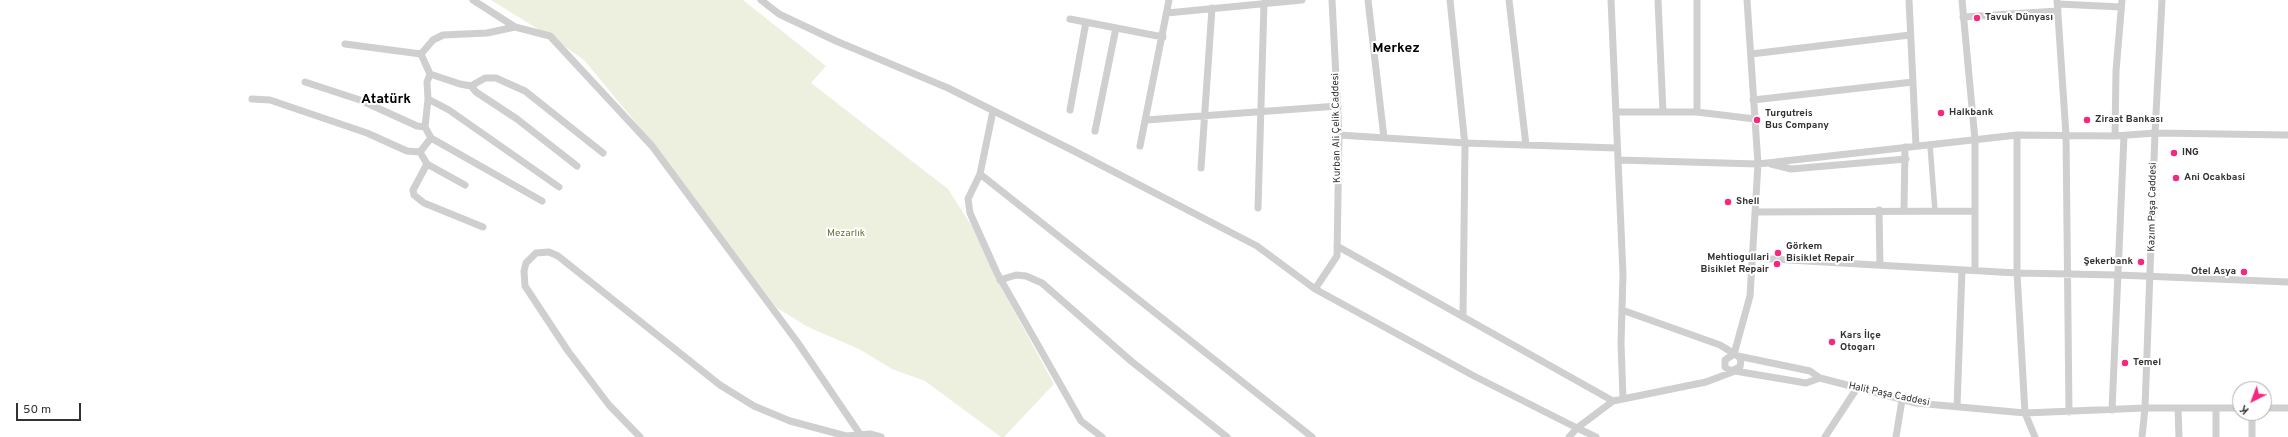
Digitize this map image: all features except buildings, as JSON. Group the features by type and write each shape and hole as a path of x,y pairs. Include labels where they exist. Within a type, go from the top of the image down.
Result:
{"street":[{"path":"472,0 514,27 550,36 652,146 798,343 861,436"},
{"path":"761,0 779,14 836,41 948,88 1257,246 1315,288 1474,376 1596,437"},
{"path":"1140,146 1163,37 1169,0"},
{"path":"1167,12 1302,0"},
{"name":"Kurban Ali Çelik Caddesi","path":"1315,288 1326,276 1337,256 1339,135 1332,0"},
{"path":"1368,0 1384,138"},
{"path":"1450,0 1465,143 1464,318"},
{"path":"1509,0 1526,145"},
{"path":"1611,0 1623,274 1621,343 1623,399"},
{"path":"1658,0 1663,112"},
{"path":"1697,112 1698,0"},
{"path":"1569,437 1577,428 1613,401 1706,382 1735,371 1742,364 1736,355 1750,296 1758,164 1747,0"},
{"path":"1909,0 1916,146"},
{"path":"1962,0 1975,140 1976,270"},
{"name":"Kazım Paşa Caddesi","path":"2142,437 2145,408 2155,133 2162,0"},
{"path":"1258,208 1264,4"},
{"path":"1963,17 2058,5 2122,4 2116,71 2115,136"},
{"path":"2058,5 2066,135 2069,412"},
{"path":"1201,168 1203,116 1212,8"},
{"path":"1070,19 1163,37"},
{"path":"1070,110 1086,22"},
{"path":"421,54 433,40 443,35 488,33 514,27"},
{"path":"1095,131 1116,28"},
{"path":"1750,54 1910,35"},
{"path":"345,44 421,54"},
{"path":"421,54 430,74 424,127 431,138 542,202"},
{"path":"430,74 471,86 476,92 517,119 578,166"},
{"path":"471,86 485,78 496,78 525,92 603,153"},
{"path":"305,82 360,100 417,126 424,127"},
{"path":"1754,100 1913,82"},
{"path":"252,99 270,100 367,134 407,151 420,152"},
{"path":"428,99 449,110 559,186"},
{"path":"1146,120 1338,106"},
{"path":"993,111 980,174 970,194 968,206 1000,280 1081,421 1102,437"},
{"path":"1616,112 1697,112 1755,119"},
{"path":"1618,160 1758,164 2017,135 2124,136 2155,133 2288,135"},
{"path":"1339,135 1465,143 1617,148"},
{"path":"2017,135 2017,273 2025,413 2035,437"},
{"path":"2112,410 2124,136"},
{"path":"420,152 431,138"},
{"path":"1930,145 1935,210"},
{"path":"1904,210 1905,147"},
{"path":"420,152 427,164 465,185"},
{"path":"1767,162 1791,169 1906,159"},
{"path":"427,164 414,190 414,195 424,203 483,227"},
{"path":"980,174 1312,437"},
{"path":"1756,212 1879,210 1975,211"},
{"path":"1879,210 1880,265"},
{"path":"1337,246 1613,401"},
{"path":"640,437 609,405 568,351 525,286 524,271 526,263 536,253 549,252 558,256 720,385 754,406 790,422 846,436 861,436 870,434 881,437"},
{"path":"1753,258 2017,273 2118,274 2288,282"},
{"path":"1957,407 1962,270"},
{"path":"1000,280 1016,275 1026,276 1042,283 1131,361 1227,437"},
{"path":"1622,310 1720,345 1736,355 1810,371 1820,378"},
{"path":"1735,371 1728,370 1724,364 1727,357 1736,355"},
{"name":"Halit Paşa Caddesi","path":"1735,371 1806,383 1820,378 1902,400 2025,413 2145,408 2232,408"},
{"path":"1825,437 1856,388"},
{"path":"1896,437 1902,400"},
{"path":"2178,408 2179,437"},
{"path":"2216,408 2216,437"},
{"path":"2272,408 2288,408"},
{"path":"2252,421 2252,437"}],"green space":[{"name":"Mezarlık","path":"491,0 743,0 826,66 811,83 948,189 975,231 997,280 1054,384 1004,437 1001,437 925,381 892,369 859,349 808,327 777,308 632,118 584,60 554,39"}],"place":[{"name":"Tavuk Dünyası","path":"1977,18"},
{"name":"Halkbank","path":"1941,113"},
{"name":"Turgutreis Bus Company","path":"1757,120"},
{"name":"Ziraat Bankası","path":"2087,120"},
{"name":"ING","path":"2174,153"},
{"name":"Ani Ocakbasi","path":"2176,178"},
{"name":"Shell","path":"1728,202"},
{"name":"Görkem Bisiklet Repair","path":"1778,253"},
{"name":"Şekerbank","path":"2141,262"},
{"name":"Mehtiogullari Bisiklet Repair","path":"1777,264"},
{"name":"Otel Asya","path":"2244,272"},
{"name":"Kars İlçe Otogarı","path":"1832,342"},
{"name":"Temel","path":"2125,363"}],"district":[{"name":"Merkez","path":"1396,49"},
{"name":"Atatürk","path":"386,100"}]}
